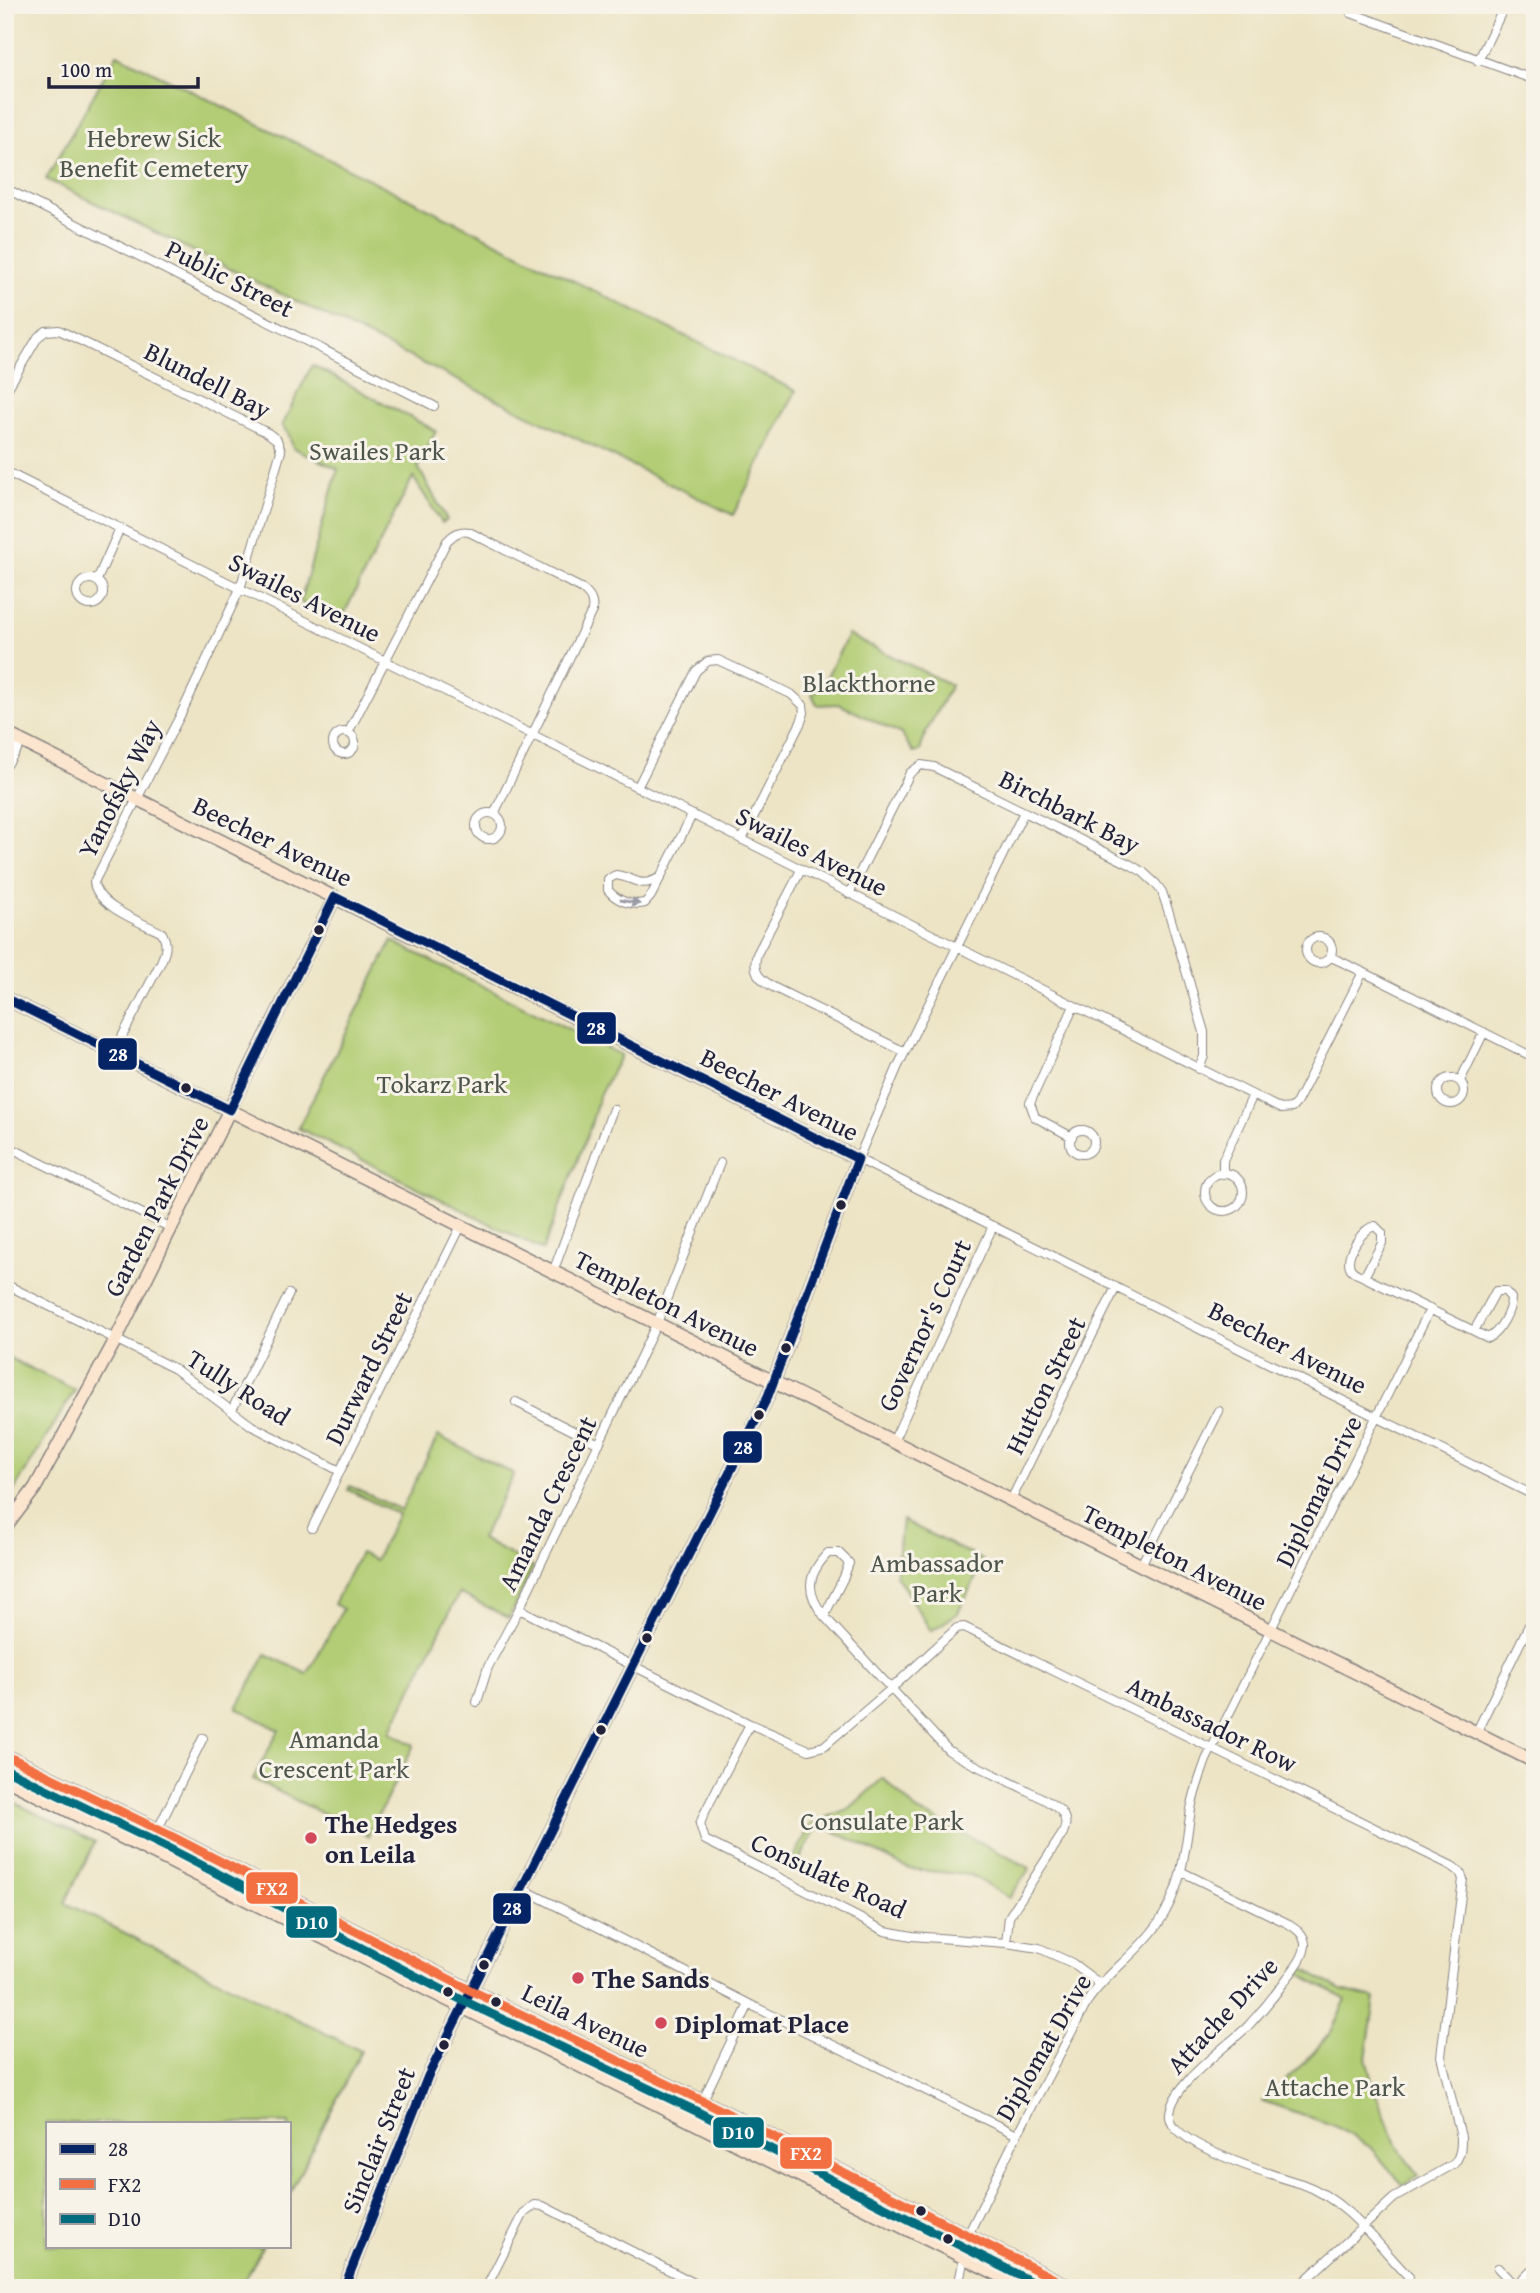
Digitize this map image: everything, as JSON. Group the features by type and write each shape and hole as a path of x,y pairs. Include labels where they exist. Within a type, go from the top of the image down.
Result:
{"street":[{"path":"1355,5 1351,13 1535,80"},
{"path":"1478,61 1505,5"},
{"name":"Public Street","path":"5,188 435,405"},
{"name":"Blundell Bay","path":"5,393 38,337 46,331 59,330 274,437 280,444 280,458 240,589"},
{"name":"Swailes Avenue","path":"5,471 1281,1109 1292,1108 1363,972"},
{"path":"97,580 120,528"},
{"path":"348,733 447,541 453,535 463,531 581,588 590,595 592,611 494,814"},
{"name":"Yanofsky Way","path":"114,1052 166,952 166,942 162,933 102,900 95,891 94,881 193,689 240,589"},
{"path":"637,788 701,665 713,660 725,662 791,694 803,705 802,722 742,840"},
{"name":"Beecher Avenue","path":"5,733 1535,1496"},
{"path":"5,768 22,741"},
{"name":"Birchbark Bay","path":"849,894 910,774 921,765 934,767 1024,811 1143,872 1161,891 1204,1032 1204,1056 1199,1069"},
{"name":"Sinclair Street","path":"344,2288 428,2076 774,1382 858,1158 905,1052 1024,811"},
{"path":"659,878 648,884 616,875 608,879 608,890 623,902 637,905 645,903 659,878 692,815"},
{"path":"801,870 757,954 754,964 757,975 773,987 905,1052"},
{"name":"Garden Park Drive","path":"5,1528 35,1488 116,1339 335,897"},
{"path":"1331,957 1535,1058"},
{"name":"Templeton Avenue","path":"5,998 1535,1762"},
{"path":"1072,1137 1035,1117 1030,1103 1074,1006"},
{"path":"1460,1081 1484,1032"},
{"path":"1223,1174 1223,1160 1253,1095"},
{"path":"553,1272 613,1109"},
{"path":"5,1145 171,1228"},
{"name":"Amanda Crescent","path":"477,1702 488,1667 519,1609 657,1323 720,1163"},
{"path":"1223,1174 1235,1177 1243,1194 1236,1207 1221,1211 1210,1205 1205,1194 1208,1181 1223,1174"},
{"name":"Durward Street","path":"312,1528 461,1226"},
{"name":"Governor's Court","path":"893,1441 993,1226"},
{"path":"1364,1277 1382,1243 1382,1233 1375,1226 1368,1227 1362,1234 1349,1262 1354,1272 1364,1277 1430,1309 1474,1331 1488,1338 1497,1332 1511,1304 1511,1298 1505,1291 1496,1291 1492,1295 1474,1331"},
{"name":"Tully Road","path":"5,1284 175,1369 252,1426 340,1471"},
{"name":"Hutton Street","path":"1011,1500 1116,1287"},
{"path":"232,1410 289,1294"},
{"name":"Diplomat Drive","path":"958,2288 968,2235 1089,1999 1158,1924 1182,1872 1196,1787 1212,1747 1430,1309"},
{"path":"516,1402 598,1444"},
{"path":"1141,1565 1219,1411"},
{"path":"824,1616 849,1563 839,1553 828,1553 810,1584 811,1600 824,1616 948,1750 962,1761 1050,1803 1063,1814 1066,1823 1063,1833 1009,1917 1006,1943"},
{"name":"Ambassador Row","path":"519,1609 750,1724 802,1748 816,1749 824,1746 891,1689 957,1628 964,1627 1212,1747 1460,1872 1463,1879 1441,2056 1461,2137 1459,2158 1454,2164 1394,2198 1297,2288"},
{"path":"1476,1733 1529,1625 1535,1628"},
{"name":"Consulate Road","path":"750,1724 700,1824 705,1840 886,1931 912,1936 1026,1945 1053,1953 1072,1963 1100,1984"},
{"path":"147,1851 203,1738"},
{"name":"Leila Avenue","path":"5,1755 158,1829 470,1990 703,2101 1072,2288"},
{"name":"Leila Avenue","path":"5,1779 1025,2288"},
{"name":"Attache Drive","path":"1182,1872 1289,1924 1302,1935 1305,1943 1304,1952 1297,1964 1268,2005 1181,2089 1171,2104 1172,2125 1186,2137 1253,2169 1313,2189 1335,2202 1362,2228"},
{"path":"521,1888 749,2004 1017,2135"},
{"path":"692,2123 749,2004"},
{"path":"486,2288 524,2213 535,2205 542,2206 704,2288"},
{"path":"1362,2228 1409,2277"},
{"path":"1498,2267 1514,2287 1535,2266"}],"green space":[{"name":"Hebrew Sick Benefit Cemetery","path":"117,54 796,391 733,515 46,179"},
{"name":"Swailes Park","path":"312,365 436,431 418,467 447,520 442,523 413,477 340,622 300,602 338,469 293,448 289,435 282,426"},
{"name":"Blackthorne","path":"848,635 951,685 926,732 920,751 914,753 901,734 839,704 817,705 812,694 821,688"},
{"name":"Tokarz Park","path":"392,941 621,1055 599,1096 591,1125 543,1250 298,1128"},
{"path":"5,1356 75,1390 7,1502 5,1501"},
{"name":"Amanda Crescent Park","path":"438,1436 514,1474 481,1539 533,1567 509,1618 459,1593 390,1732 414,1745 368,1836 253,1779 279,1730 237,1708 266,1654 307,1674 343,1609 334,1604 360,1553 375,1560 398,1514 348,1490 350,1486 401,1510"},
{"name":"Ambassador Park","path":"902,1520 984,1561 958,1613 931,1631 896,1575"},
{"name":"Consulate Park","path":"883,1778 916,1810 1030,1868 1009,1898 971,1875 909,1869 826,1827 816,1829 794,1870 789,1867 811,1824 850,1808"},
{"path":"5,1798 95,1842 65,1903 361,2051 290,2193 290,2122 46,2122 46,2248 262,2248 241,2288 5,2288"},
{"name":"Attache Park","path":"1302,1968 1341,1990 1375,1998 1366,2058 1373,2086 1397,2147 1418,2175 1403,2185 1370,2147 1335,2126 1263,2101 1307,2060 1331,2032 1346,2000 1297,1972"}],"transit line":[{"name":"28","path":"335,897 858,1159"},
{"name":"28","path":"230,1110 335,897"},
{"name":"28","path":"5,998 230,1110"},
{"name":"28","path":"344,2288 428,2076 768,1396 858,1159"},
{"name":"FX2","path":"5,1755 171,1836 470,1990 703,2101 1072,2288"},
{"name":"D10","path":"5,1769 166,1847 464,2001 698,2112 1044,2288"}],"place":[{"name":"The Hedges on Leila","path":"311,1838"},
{"name":"The Sands","path":"578,1978"},
{"name":"Diplomat Place","path":"661,2023"}]}
